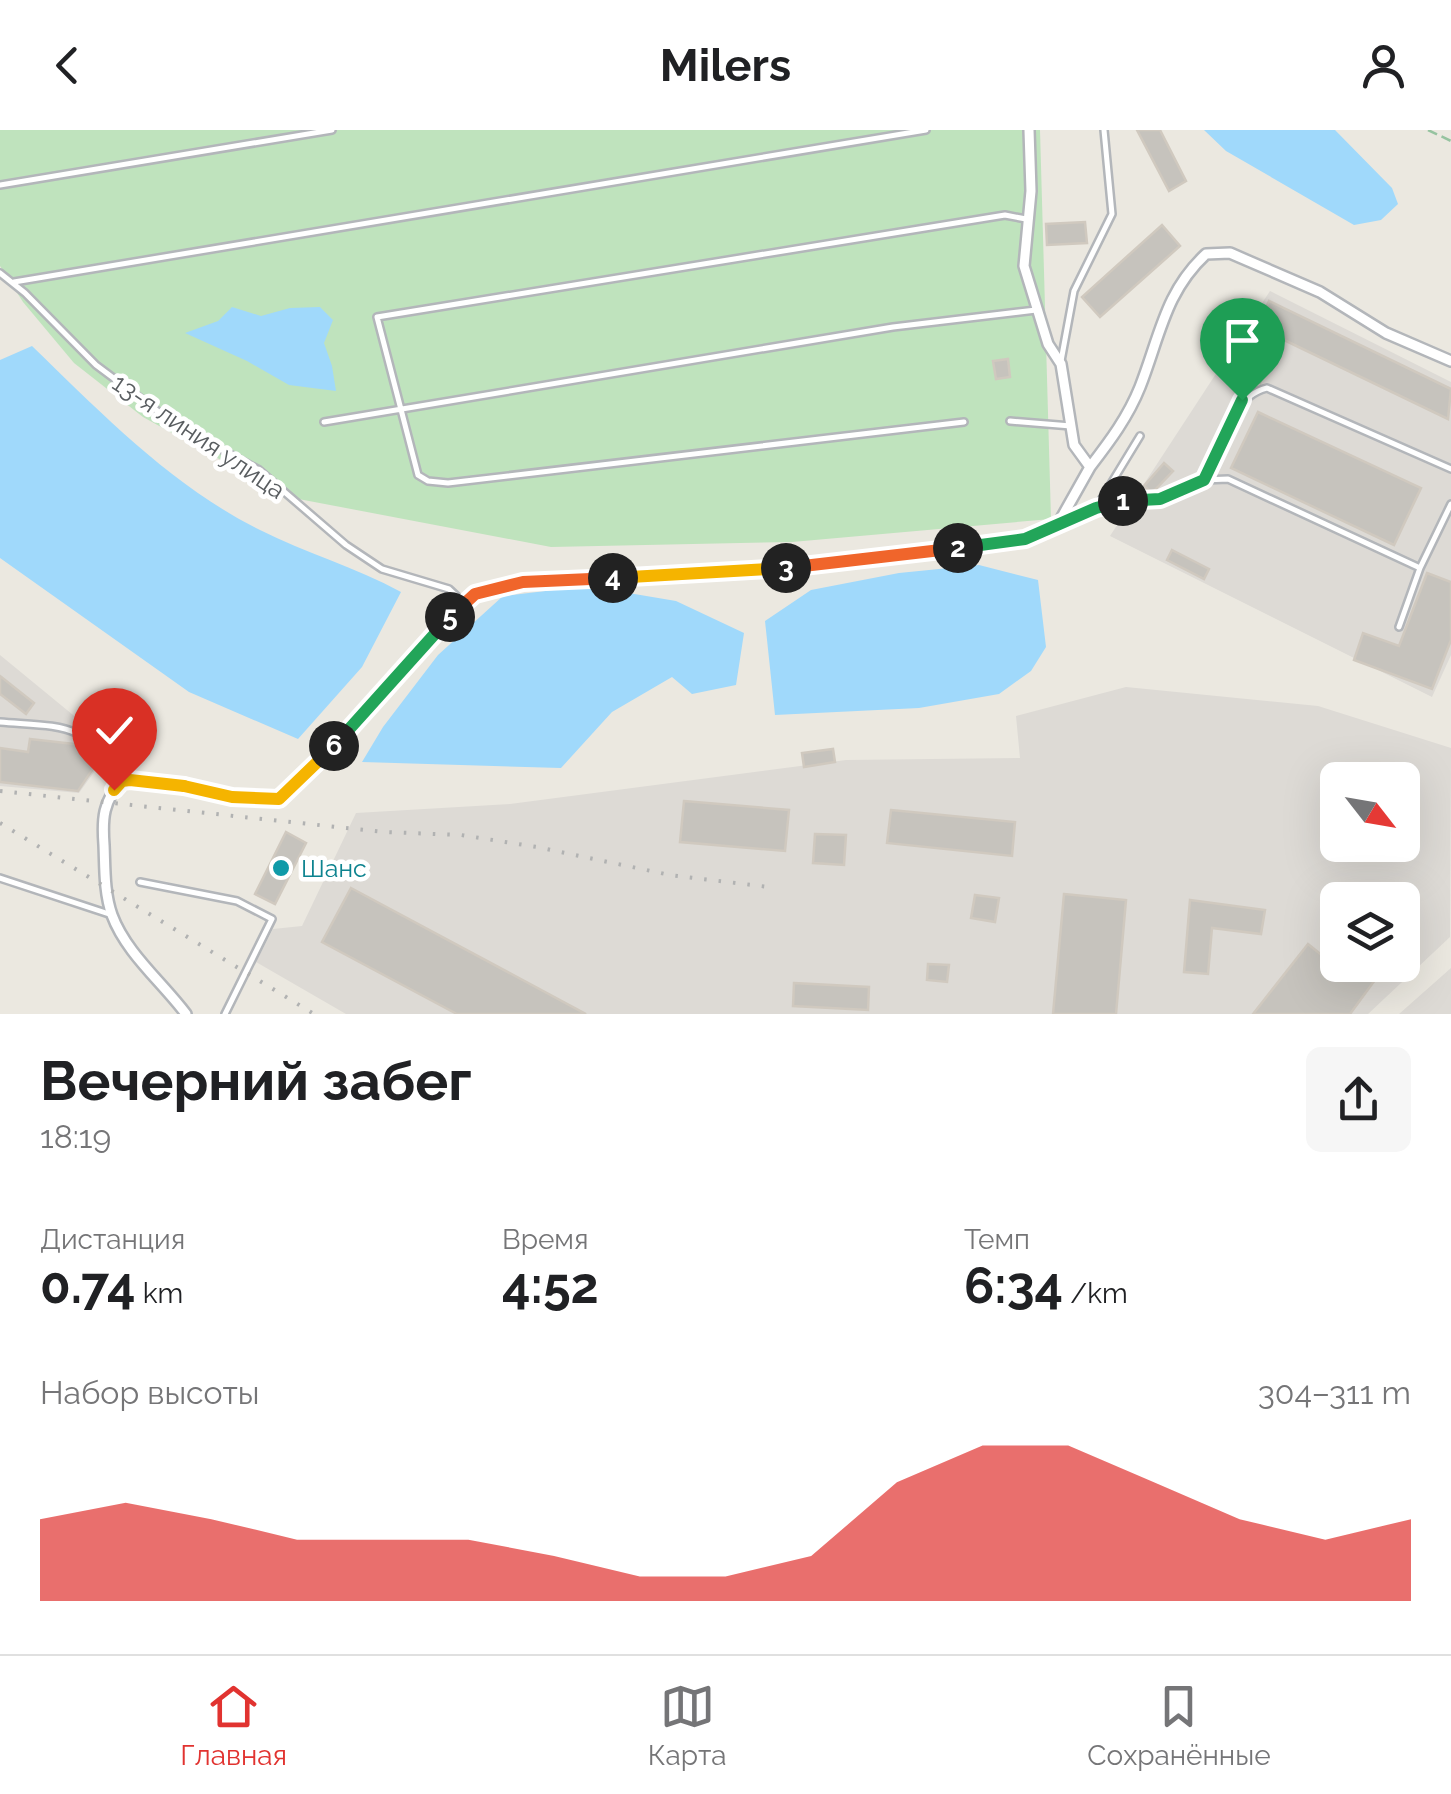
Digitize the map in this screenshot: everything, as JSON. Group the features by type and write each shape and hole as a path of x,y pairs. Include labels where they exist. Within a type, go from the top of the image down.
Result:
{"street":[{"path":"1030,130 1031,191 1024,266 1048,344 1061,364 1074,445 1090,467"},
{"path":"186,1014 142,962 112,914 102,814 107,800 122,781 171,784 232,797 279,799 325,756 439,626 475,594 523,582 764,571 1025,539 1058,524 1090,467 1123,424 1171,300 1185,274 1206,254 1230,253 1320,292 1386,333 1451,361"}],"lane":[{"path":"0,185 332,130"},
{"path":"14,282 926,130"},
{"path":"1061,364 1074,291 1112,214 1104,130"},
{"path":"964,422 448,483 428,481 418,476 377,317 1004,214 1026,218"},
{"name":"13-я линия улица","path":"0,273 14,282 96,365 175,424 259,470 346,546 382,569 450,588 465,603"},
{"path":"324,422 893,327 1036,310"},
{"path":"1204,480 1238,406 1257,390 1266,388 1451,469"},
{"path":"1010,421 1071,426"},
{"path":"1096,508 1140,436"},
{"path":"1058,524 1096,508 1130,500 1160,499 1204,480 1228,479 1420,568"},
{"path":"1399,627 1420,568 1451,504"},
{"path":"0,722 69,728 104,752 122,781"},
{"path":"0,878 92,911 112,914"},
{"path":"140,882 236,901 272,918 225,1014"}],"path":[{"path":"1428,130 1451,141"}],"shaded area":[{"path":"1270,291 1451,382 1451,655 1432,697 1110,536"},
{"path":"0,655 112,747 79,793 0,786"},
{"path":"1126,687 1318,706 1451,748 1450,937 1420,965 1420,882 1320,882 1320,982 1402,982 1368,1014 346,1014 256,962 273,929 302,926 356,813 510,804 846,760 1020,758 1016,716"},
{"path":"1451,968 1451,1014 1399,1014"}],"green space":[{"path":"0,130 1040,130 1051,519 792,542 551,547 288,497 143,417 74,363 23,302 0,266"}],"water":[{"path":"1204,130 1335,130 1392,188 1398,204 1381,220 1354,225 1226,151"},
{"path":"232,307 261,316 290,308 320,307 333,320 324,343 336,391 289,385 185,333 218,321"},
{"path":"32,346 139,447 197,493 260,530 401,592 362,667 298,739 189,692 0,558 0,360"},
{"path":"979,565 1038,580 1046,647 1031,671 999,694 919,708 775,715 765,621 811,590 899,573"},
{"path":"587,586 676,601 744,633 736,685 692,694 672,677 612,712 561,768 362,762 383,727 438,655 503,596"}],"building":[{"path":"1137,130 1160,130 1186,181 1169,191"},
{"path":"1085,222 1087,243 1047,245 1046,224"},
{"path":"1162,225 1180,246 1100,317 1082,297"},
{"path":"1269,301 1451,389 1448,419 1257,327"},
{"path":"1008,359 1010,377 996,379 993,361"},
{"path":"1256,362 1267,367 1260,383 1249,377"},
{"path":"1258,412 1421,488 1394,545 1231,468"},
{"path":"1164,463 1173,471 1152,493 1144,486"},
{"path":"1172,550 1209,569 1204,579 1167,560"},
{"path":"1427,573 1451,582 1451,640 1432,689 1354,660 1363,633 1399,646"},
{"path":"0,676 34,703 26,714 0,694"},
{"path":"30,739 83,745 99,760 78,791 0,782 0,748 28,752"},
{"path":"833,749 835,762 804,767 802,753"},
{"path":"684,801 789,810 785,851 680,842"},
{"path":"891,810 1015,822 1012,856 887,843"},
{"name":"Шанс","path":"286,832 306,843 275,904 255,894"},
{"path":"815,834 846,835 844,865 813,863"},
{"path":"351,888 586,1014 457,1014 322,942"},
{"path":"1064,894 1126,900 1116,1014 1053,1014"},
{"path":"975,895 999,898 995,922 971,918"},
{"path":"1190,900 1265,910 1261,934 1212,928 1208,974 1184,972"},
{"path":"1308,944 1320,954 1320,982 1374,982 1350,1014 1253,1014"},
{"path":"928,964 949,965 947,982 927,980"},
{"path":"794,983 869,987 868,1010 793,1006"}],"railway":[{"path":"0,791 384,832 461,835 670,875 769,887"},
{"path":"0,823 314,1014"}],"place":[{"name":"Шанс","path":"281,868"}],"route":[{"path":"114,790 122,781 130,780 232,797 279,799 325,756 439,626 475,594 523,582 764,571 1025,539 1096,508 1130,500 1160,499 1204,480 1242,400"}]}
